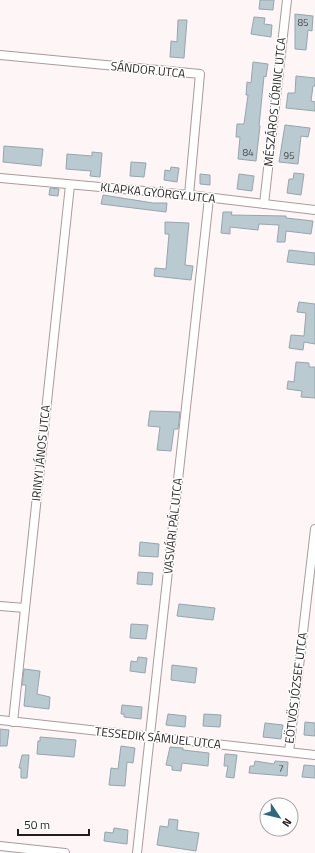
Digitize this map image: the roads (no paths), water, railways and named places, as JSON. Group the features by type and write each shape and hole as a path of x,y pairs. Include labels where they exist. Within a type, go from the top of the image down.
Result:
{"street":[{"name":"MÉSZÁROS LŐRINC UTCA","path":"264,204 286,0"},
{"name":"SÁNDOR UTCA","path":"0,55 200,74 189,195"},
{"name":"KLAPKA GYÖRGY UTCA","path":"0,178 189,195 315,210"},
{"name":"IRINYI JÁNOS UTCA","path":"13,722 70,185"},
{"name":"VASVÁRI PÁL UTCA","path":"137,853 209,198"},
{"name":"EÖTVÖS JÓZSEF UTCA","path":"289,752 315,529"},
{"path":"0,606 25,608"},
{"name":"TESSEDIK SÁMUEL UTCA","path":"0,720 315,755"},
{"path":"0,846 65,853"}]}
